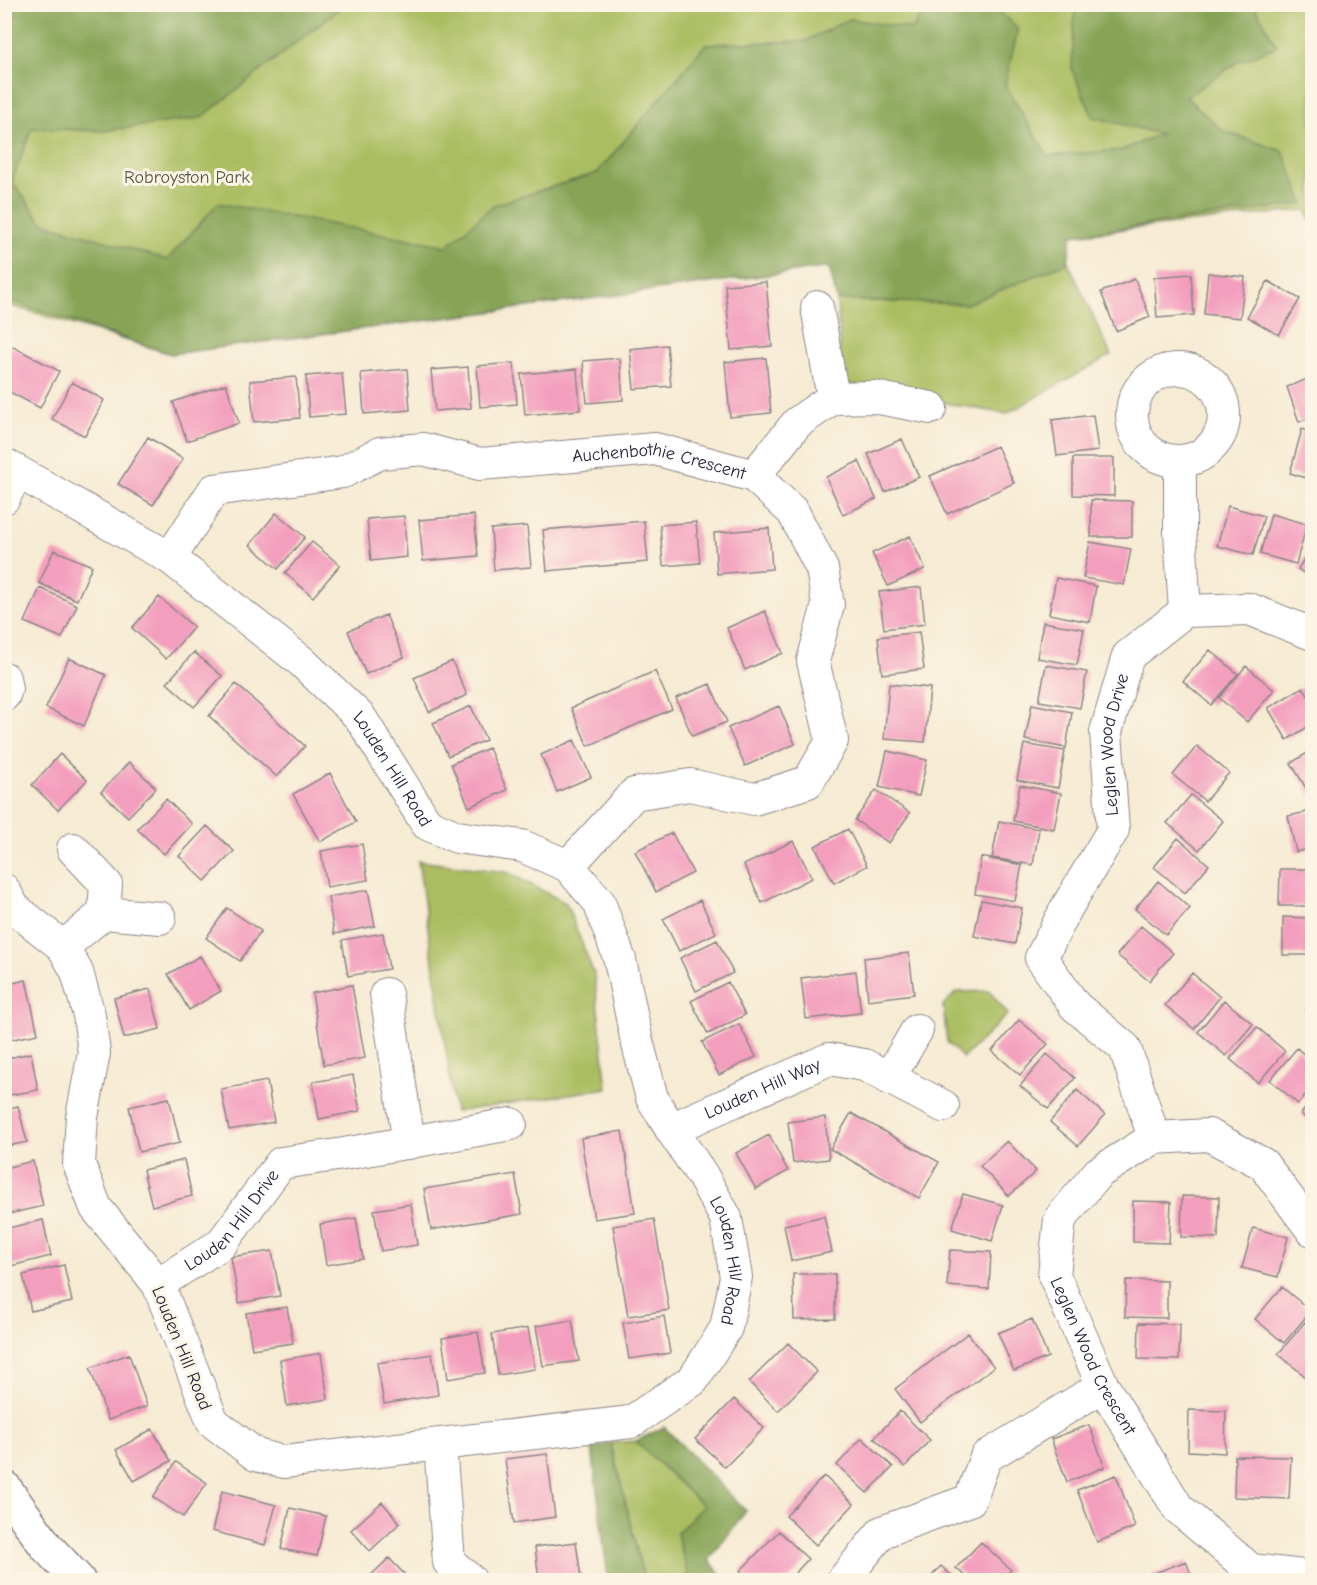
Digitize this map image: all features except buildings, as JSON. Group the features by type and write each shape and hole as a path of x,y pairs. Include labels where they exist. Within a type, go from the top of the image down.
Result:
{"main road":[{"path":"4,1487 46,1546 78,1581"}],"street":[{"path":"817,307 833,398"},
{"path":"754,476 797,423 833,398 874,397 931,408"},
{"name":"Auchenbothie Crescent","path":"170,558 214,490 343,472 380,453 423,449 480,464 655,449 754,476 793,512 822,569 828,605 813,661 832,741 808,782 754,799 690,785 634,794 568,866"},
{"path":"1180,462 1180,532 1185,611 1249,609 1312,634"},
{"name":"Louden Hill Road","path":"4,890 14,908 63,946 77,972 89,1015 94,1053 82,1117 79,1164 96,1208 158,1284 213,1422 256,1455 284,1462 631,1422 693,1380 726,1328 736,1276 726,1218 702,1175 670,1130 652,1098 636,1037 620,960 599,902 568,866 522,846 457,837 427,824 360,717 301,661 170,558 9,478"},
{"name":"Leglen Wood Drive","path":"1154,1138 1125,1048 1075,1006 1041,958 1067,907 1113,830 1106,732 1128,656 1185,611"},
{"path":"4,678 6,689 4,695"},
{"path":"73,849 106,884 104,913"},
{"path":"63,946 104,913 160,918"},
{"path":"386,994 409,1143"},
{"path":"890,1078 917,1030"},
{"name":"Louden Hill Way","path":"670,1130 829,1059 864,1065 943,1106"},
{"name":"Louden Hill Drive","path":"158,1284 221,1244 281,1163 511,1124"},
{"path":"1154,1138 1209,1135 1263,1164 1312,1230"},
{"name":"Leglen Wood Crescent","path":"1154,1138 1098,1173 1060,1219 1054,1275 1103,1386 1178,1508 1249,1575 1312,1577"},
{"path":"843,1581 882,1532 970,1500 986,1457 1103,1386"},
{"path":"440,1445 449,1562 470,1581"}],"green space":[{"name":"Robroyston Park","path":"5,4 344,5 201,118 103,131 32,128 12,181 42,222 167,260 218,203 447,246 494,205 597,173 706,44 805,41 850,19 913,29 924,5 993,5 1018,29 1005,85 1048,156 1122,150 1160,134 1093,117 1072,70 1075,5 1254,5 1277,46 1238,62 1186,97 1223,131 1283,151 1304,204 1072,235 1068,262 967,304 837,300 829,267 171,354 5,299"},
{"name":"Robroyston Park","path":"4,5 1312,5 1312,226 1306,210 1072,235 171,354 5,304"},
{"path":"1068,262 1111,355 1006,414 842,384 837,300 967,304"},
{"path":"418,861 507,872 566,903 594,974 607,1088 455,1112"},
{"path":"989,991 1008,1014 963,1058 947,1042 943,1005 957,992"},
{"path":"664,1427 746,1511 709,1560 725,1580 689,1580 677,1533 703,1506 636,1441"},
{"path":"636,1441 704,1506 677,1533 689,1580 644,1580 611,1443"},
{"path":"611,1443 644,1580 608,1580 592,1449"}]}
